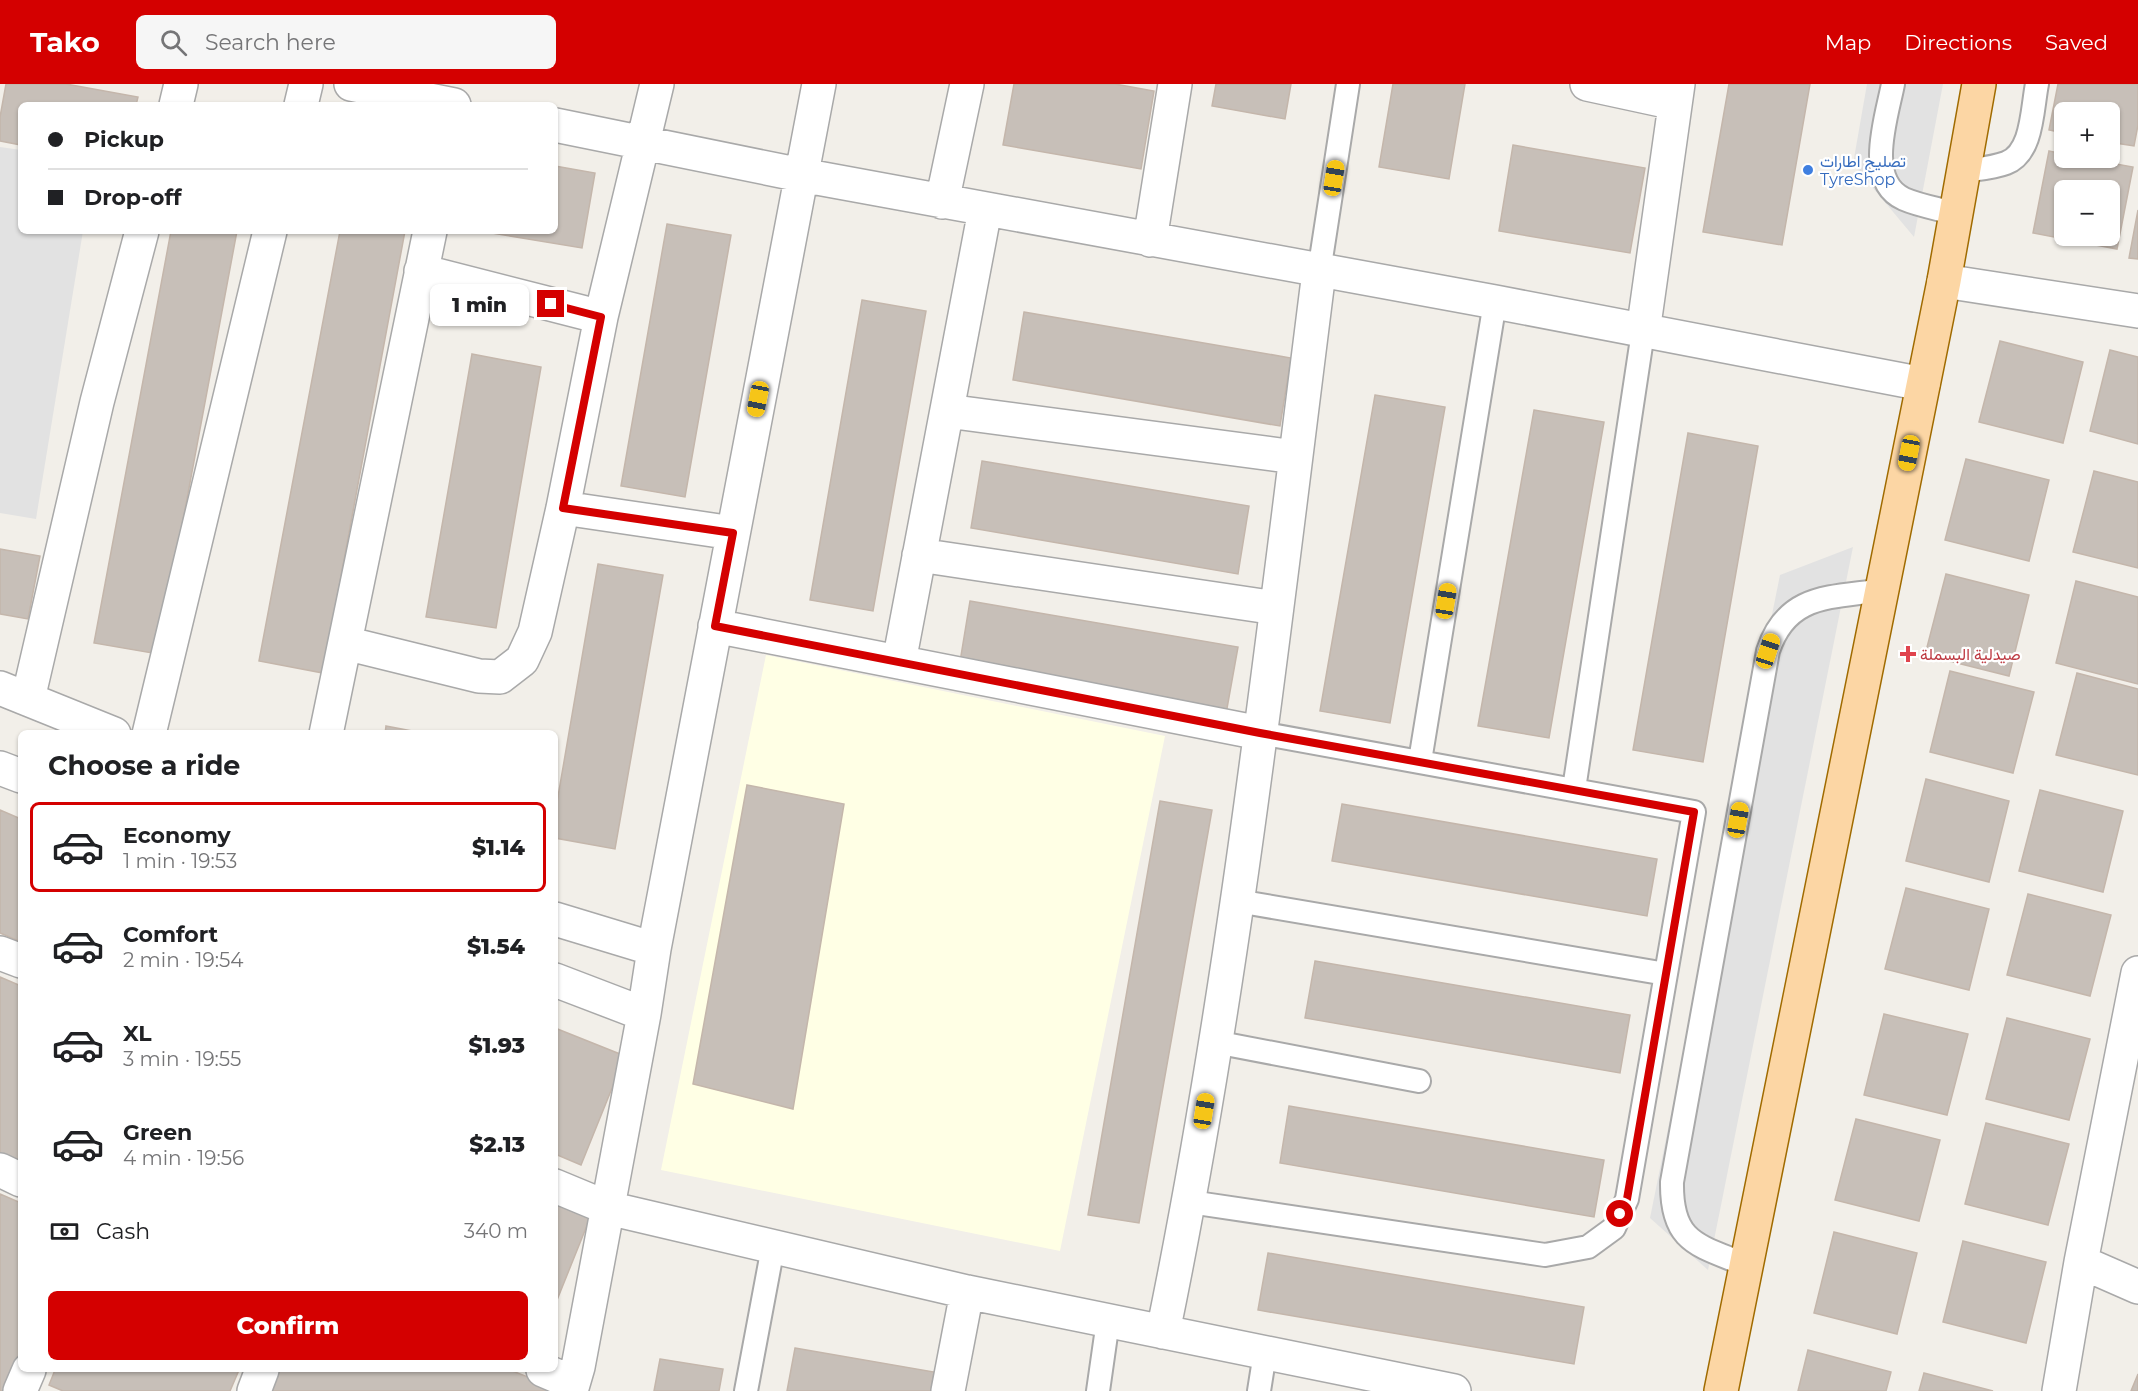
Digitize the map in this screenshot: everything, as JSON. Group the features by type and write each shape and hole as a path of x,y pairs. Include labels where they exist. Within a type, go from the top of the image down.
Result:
{"main road":[{"path":"1721,1391 1944,281 1979,84"}],"street":[{"path":"177,102 181,84"},
{"path":"302,102 306,84"},
{"path":"351,84 440,102"},
{"path":"456,102 460,84"},
{"path":"345,643 479,676 500,677 522,660 535,632 563,508 601,317 657,84"},
{"path":"546,1372 572,1387 608,1208 654,949 819,84"},
{"path":"942,202 968,84"},
{"path":"1149,240 1175,84"},
{"path":"1587,84 1676,94 1643,332"},
{"path":"558,126 801,176 1319,272 1495,302 1923,384"},
{"path":"899,662 985,210"},
{"path":"104,730 14,694 97,402 141,234"},
{"path":"150,730 269,234"},
{"path":"327,730 429,234"},
{"path":"422,271 601,317"},
{"path":"1163,1332 1190,1202 1237,901 1319,272"},
{"path":"1944,281 2138,311"},
{"path":"947,411 1295,457"},
{"path":"563,508 733,533"},
{"path":"920,555 1276,608"},
{"path":"715,626 1260,733"},
{"path":"0,768 18,775"},
{"path":"558,920 654,949"},
{"path":"0,953 18,960"},
{"path":"2059,1391 2081,1262 2138,973"},
{"path":"558,981 644,1014"},
{"path":"0,1170 18,1179"},
{"path":"558,1187 608,1208 967,1292 1454,1391"},
{"path":"2081,1262 2138,1287"},
{"path":"948,1391 967,1292"},
{"path":"20,1391 28,1372"},
{"path":"254,1391 261,1372"}],"lane":[{"path":"1319,272 1348,84"},
{"path":"1893,84 1880,152 1880,165 1884,178 1891,190 1902,198 1957,214"},
{"path":"1964,171 2007,163 2018,154 2028,133 2037,84"},
{"path":"1420,761 1495,302"},
{"path":"1574,789 1643,332"},
{"path":"1746,1265 1693,1243 1682,1230 1675,1215 1671,1198 1671,1182 1768,651 1773,636 1794,610 1809,602 1882,590"},
{"path":"1190,1202 1545,1255 1588,1247 1614,1228 1627,1199 1694,812 1260,733"},
{"path":"1237,901 1666,974"},
{"path":"1215,1042 1419,1081"},
{"path":"746,1391 772,1247"},
{"path":"1098,1391 1108,1321"},
{"path":"1259,1391 1265,1353"}],"shaded area":[{"path":"1867,84 1943,84 1914,237 1853,164"},
{"path":"0,147 18,150 18,234 83,234 36,519 0,513"},
{"path":"1853,547 1708,1270 1650,1218 1780,575"},
{"path":"766,655 1165,736 1060,1251 661,1170"}],"building":[{"path":"6,84 66,84 138,97 137,102 18,102 18,144 0,141 0,117"},
{"path":"1014,84 1115,84 1154,91 1141,169 1003,145"},
{"path":"1216,84 1291,84 1285,119 1212,106"},
{"path":"1393,84 1465,84 1449,179 1379,167"},
{"path":"1729,84 1810,84 1782,245 1703,232"},
{"path":"2058,84 2138,84 2138,125 2134,146 2120,144 2120,102 2054,102"},
{"path":"2054,104 2054,131 2049,130"},
{"path":"1513,145 1645,168 1630,253 1499,231"},
{"path":"2049,151 2054,152 2054,168 2120,168 2120,165 2133,167 2120,234 2120,180 2054,180 2054,237 2033,233"},
{"path":"558,167 595,173 582,248 498,234 558,234"},
{"path":"2138,210 2138,259 2129,258"},
{"path":"667,224 731,235 685,497 621,486"},
{"path":"170,234 236,234 158,654 94,643"},
{"path":"339,234 404,234 323,673 259,661"},
{"path":"2101,246 2118,246 2117,249"},
{"path":"862,300 926,311 873,611 810,600"},
{"path":"1024,312 1291,358 1280,426 1013,380"},
{"path":"2000,341 2083,362 2063,443 1979,422"},
{"path":"2110,350 2138,357 2138,444 2090,431"},
{"path":"472,354 541,367 496,628 426,617"},
{"path":"1375,395 1445,407 1390,723 1320,711"},
{"path":"1534,410 1604,422 1549,738 1478,726"},
{"path":"1688,433 1758,446 1703,762 1633,750"},
{"path":"1966,459 2049,480 2029,561 1945,540"},
{"path":"982,461 1249,506 1238,574 971,528"},
{"path":"2094,471 2138,482 2138,568 2073,552"},
{"path":"0,549 40,556 28,619 0,614"},
{"path":"598,564 663,575 615,849 558,839 558,797"},
{"path":"1946,574 2029,595 2009,676 1925,655"},
{"path":"2076,581 2138,597 2138,684 2056,663"},
{"path":"970,601 1238,647 1226,714 959,668"},
{"path":"1950,671 2034,692 2013,773 1930,752"},
{"path":"2077,673 2138,689 2138,775 2056,755"},
{"path":"386,726 407,730 386,730"},
{"path":"1926,779 2009,801 1989,882 1906,861"},
{"path":"747,785 844,804 793,1109 693,1084"},
{"path":"2040,790 2123,811 2103,892 2019,871"},
{"path":"1160,801 1212,810 1139,1223 1088,1215"},
{"path":"1342,804 1657,859 1647,916 1332,861"},
{"path":"0,810 18,818 18,941 0,933"},
{"path":"1906,888 1989,909 1969,990 1885,969"},
{"path":"2028,894 2111,915 2090,996 2007,975"},
{"path":"1315,961 1630,1015 1620,1073 1305,1018"},
{"path":"0,977 18,985 18,1163 0,1155"},
{"path":"1884,1014 1968,1034 1947,1115 1864,1095"},
{"path":"2007,1018 2090,1039 2069,1120 1986,1099"},
{"path":"558,1029 625,1056 581,1165 558,1155"},
{"path":"1289,1106 1604,1160 1594,1217 1280,1163"},
{"path":"1856,1119 1940,1140 1919,1221 1835,1200"},
{"path":"1986,1123 2069,1144 2048,1225 1965,1204"},
{"path":"0,1194 18,1202 18,1366 8,1391 0,1391"},
{"path":"558,1199 592,1213 558,1298"},
{"path":"1834,1232 1917,1253 1897,1334 1814,1313"},
{"path":"1963,1241 2046,1262 2026,1343 1943,1322"},
{"path":"1268,1253 1584,1307 1574,1364 1258,1310"},
{"path":"795,1348 934,1372 931,1391 787,1391"},
{"path":"1808,1350 1891,1372 1886,1391 1798,1391"},
{"path":"660,1359 723,1369 719,1391 654,1391"},
{"path":"54,1372 238,1372 230,1391 63,1391 49,1385"},
{"path":"277,1372 515,1372 558,1389 557,1391 270,1391"},
{"path":"1924,1373 1993,1391 1919,1391"},
{"path":"2138,1374 2138,1391 2131,1391"}],"place":[{"name":"تصليح اطارات TyreShop","path":"1808,170"},
{"name":"صيدلية البسملة","path":"1908,654"}],"route":[{"path":"551,304 601,317 563,508 733,533 715,626 1260,733 1694,812 1627,1199 1620,1214"}]}
